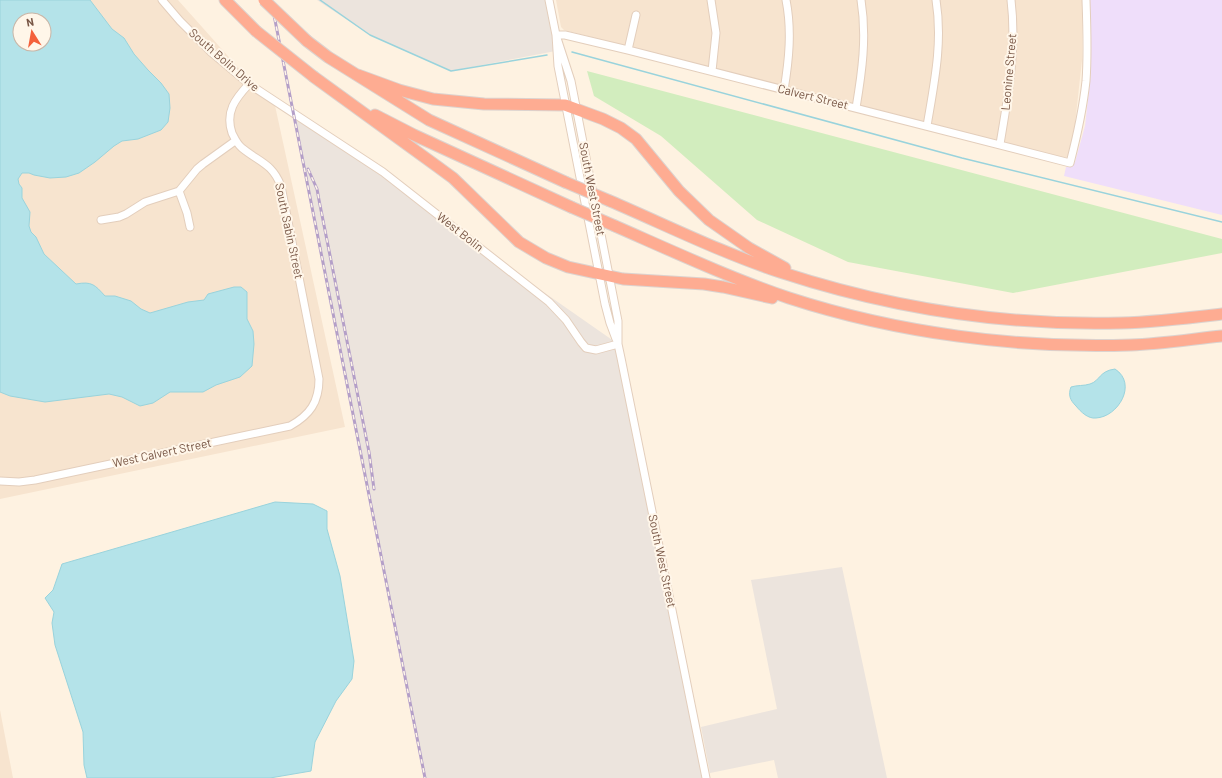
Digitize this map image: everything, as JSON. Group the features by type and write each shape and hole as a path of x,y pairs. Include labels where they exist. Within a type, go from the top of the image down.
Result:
{"highway":[{"path":"225,0 256,31 314,77 453,178 519,242 546,258 568,267 623,279 704,284 723,287 764,296 811,309 902,328 988,340 1058,345 1132,345 1222,336"},
{"path":"264,0 307,42 328,57 429,120 565,182 737,256 779,272 832,288 908,306 969,316 1031,322 1122,323 1162,321 1222,314"},
{"path":"358,75 419,96 448,102 570,107 612,123 636,140 658,167 692,204 734,238 768,259 793,272 832,288"},
{"path":"344,98 414,135 615,226 788,298 862,319"}],"street":[{"name":"South Bolin Drive","path":"162,0 180,21 211,52 249,84 294,112"},
{"name":"South West Street","path":"549,0 556,35 571,81 570,107 604,275 618,321 618,344"},
{"path":"711,0 716,33 712,71"},
{"path":"784,90 790,28 786,0"},
{"path":"856,108 862,70 864,40 862,0"},
{"path":"927,126 939,50 938,10 936,0"},
{"name":"Leonine Street","path":"1000,144 1009,94 1011,71 1013,37 1011,0"},
{"name":"Calvert Street","path":"556,35 565,35 628,50 1070,163 1079,126 1086,79 1086,0"},
{"path":"628,50 636,14"},
{"name":"South West Street","path":"556,35 558,66 570,107 604,275 610,323 618,344 706,778"},
{"path":"101,220 118,217 126,214 145,202 179,191 197,169 235,141 229,122 230,112 235,100 249,84"},
{"name":"West Bolin","path":"294,112 383,172 549,302 566,320 586,348 596,350 618,344"},
{"name":"South Sabin Street","path":"235,141 242,148 265,163 275,173 281,186 320,379 318,396 315,402"},
{"path":"179,191 187,213 190,227"},
{"name":"West Calvert Street","path":"0,481 19,482 35,480 290,426 305,416 315,402"}],"shaded area":[{"path":"0,0 178,0 243,73 274,101 345,427 0,499"},
{"path":"317,0 549,0 561,50 451,71 370,35"},
{"path":"556,0 1082,0 1082,60 1075,124 1069,152 1067,157 1063,158 564,30 561,27"},
{"path":"1089,0 1222,0 1222,215 1064,176 1066,167 1071,166 1075,162 1085,126 1091,71"},
{"path":"292,108 476,245 618,344 706,778 425,778"},
{"path":"842,567 887,778 778,778 774,760 710,773 701,727 777,709 751,580"},
{"path":"0,710 13,778 0,778"}],"green space":[{"path":"587,71 1222,239 1222,253 1013,293 848,262 757,220 661,136 594,96"}],"water":[{"path":"0,0 90,0 112,29 124,38 134,54 161,83 169,94 170,108 168,122 161,130 138,139 122,141 79,173 66,177 50,178 29,173 22,173 18,179 22,188 22,198 30,212 29,226 31,232 36,237 44,254 76,284 86,283 93,285 105,296 115,296 131,301 141,309 150,313 188,302 204,300 208,294 234,287 241,287 247,292 247,319 253,331 254,344 252,366 240,377 216,385 203,392 170,392 153,403 140,406 122,397 109,394 45,402 10,396 0,392"},
{"path":"1115,369 1122,375 1125,383 1125,391 1118,406 1104,416 1093,418 1085,415 1071,399 1071,387 1093,383 1106,372"},
{"path":"275,502 313,504 327,511 327,529 340,576 354,661 352,679 336,701 315,742 311,771 270,778 87,778 84,765 83,732 55,645 52,623 54,612 45,598 53,590 62,564"}],"waterway":[{"path":"320,0 370,35 451,71 547,55"},
{"path":"572,52 962,158 1222,222"}],"railway":[{"path":"271,0 425,778"},
{"path":"308,169 317,189 369,452 374,489"}]}
